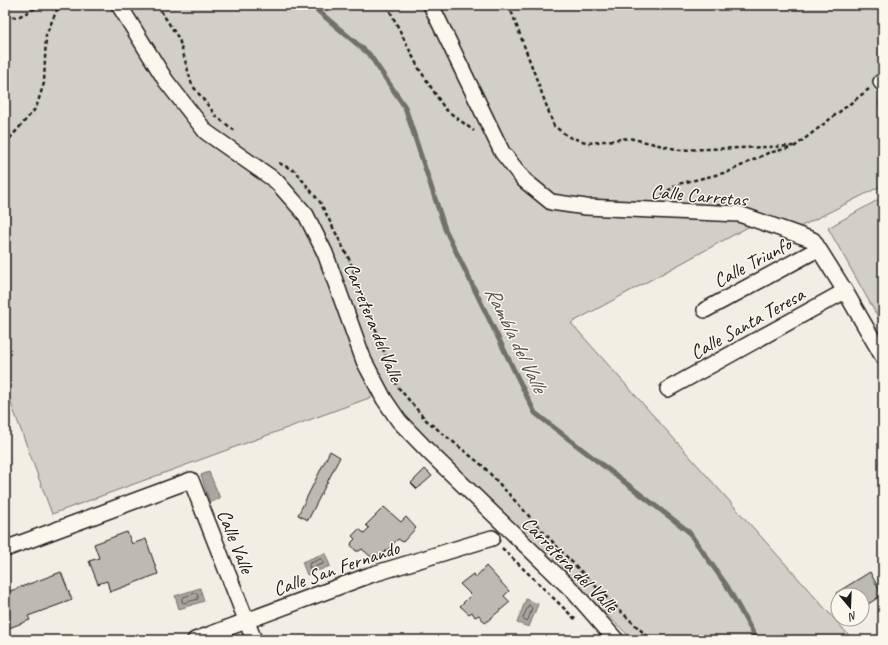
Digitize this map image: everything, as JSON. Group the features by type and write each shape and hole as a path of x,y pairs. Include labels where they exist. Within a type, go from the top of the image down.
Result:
{"street":[{"name":"Carretera del Valle","path":"119,5 166,81 206,132 276,181 306,215 325,253 364,361 384,399 399,421 429,452 574,592 616,640"},
{"name":"Calle Carretas","path":"431,5 502,152 524,180 551,202 586,207 739,214 813,240 845,291 883,357"},
{"name":"Calle Triunfo","path":"705,310 818,249"},
{"name":"Calle Santa Teresa","path":"668,389 845,291"},
{"name":"Calle Valle","path":"5,549 191,480 254,640"},
{"name":"Calle San Fernando","path":"195,640 370,575 492,538"}],"path":[{"path":"5,18 20,16 42,5"},
{"path":"5,144 36,108 44,83 46,35 59,5"},
{"path":"157,5 179,38 192,85 217,117 241,136"},
{"path":"387,5 418,66 444,108 476,133"},
{"path":"509,5 554,126 569,137 589,143 629,138 680,150 796,146"},
{"path":"660,196 678,184 728,172 768,153 796,146 806,136 861,94 882,83"},
{"path":"277,161 295,172 320,202 349,259 397,386 426,420 483,466 612,604 652,640"},
{"path":"492,538 580,624"}],"shaded area":[{"path":"5,5 883,5 883,97 878,103 883,111 883,185 782,236 750,226 571,323 830,614 830,627 841,627 853,640 633,640 380,394 52,514 8,395 5,395"},
{"path":"883,197 883,326 828,228"}],"water":[{"path":"209,472 220,498 210,503 201,475"},
{"path":"325,553 330,566 307,575 302,562"},
{"path":"200,588 204,601 179,609 175,596"},
{"path":"526,599 538,604 529,627 517,623"}],"building":[{"path":"330,451 340,457 308,520 298,515"},
{"path":"425,469 432,476 417,489 411,483"},
{"path":"384,507 401,522 406,517 416,528 403,542 398,539 376,561 362,549 356,551 351,545 355,539 352,536 359,529 364,533 369,528 366,525"},
{"path":"127,532 132,544 146,539 158,574 110,592 107,581 98,584 89,561 99,558 94,544"},
{"path":"486,566 509,591 504,596 510,602 485,623 479,615 475,617 472,612 469,614 460,606 471,595 460,584 473,574 476,577"},
{"path":"61,572 72,600 28,616 30,620 9,628 5,618 5,593"},
{"path":"870,572 882,595 870,603 870,587 846,587"}],"waterway":[{"name":"Rambla del Valle","path":"311,5 369,54 405,107 445,229 535,413 688,531 727,586 757,640"}]}
